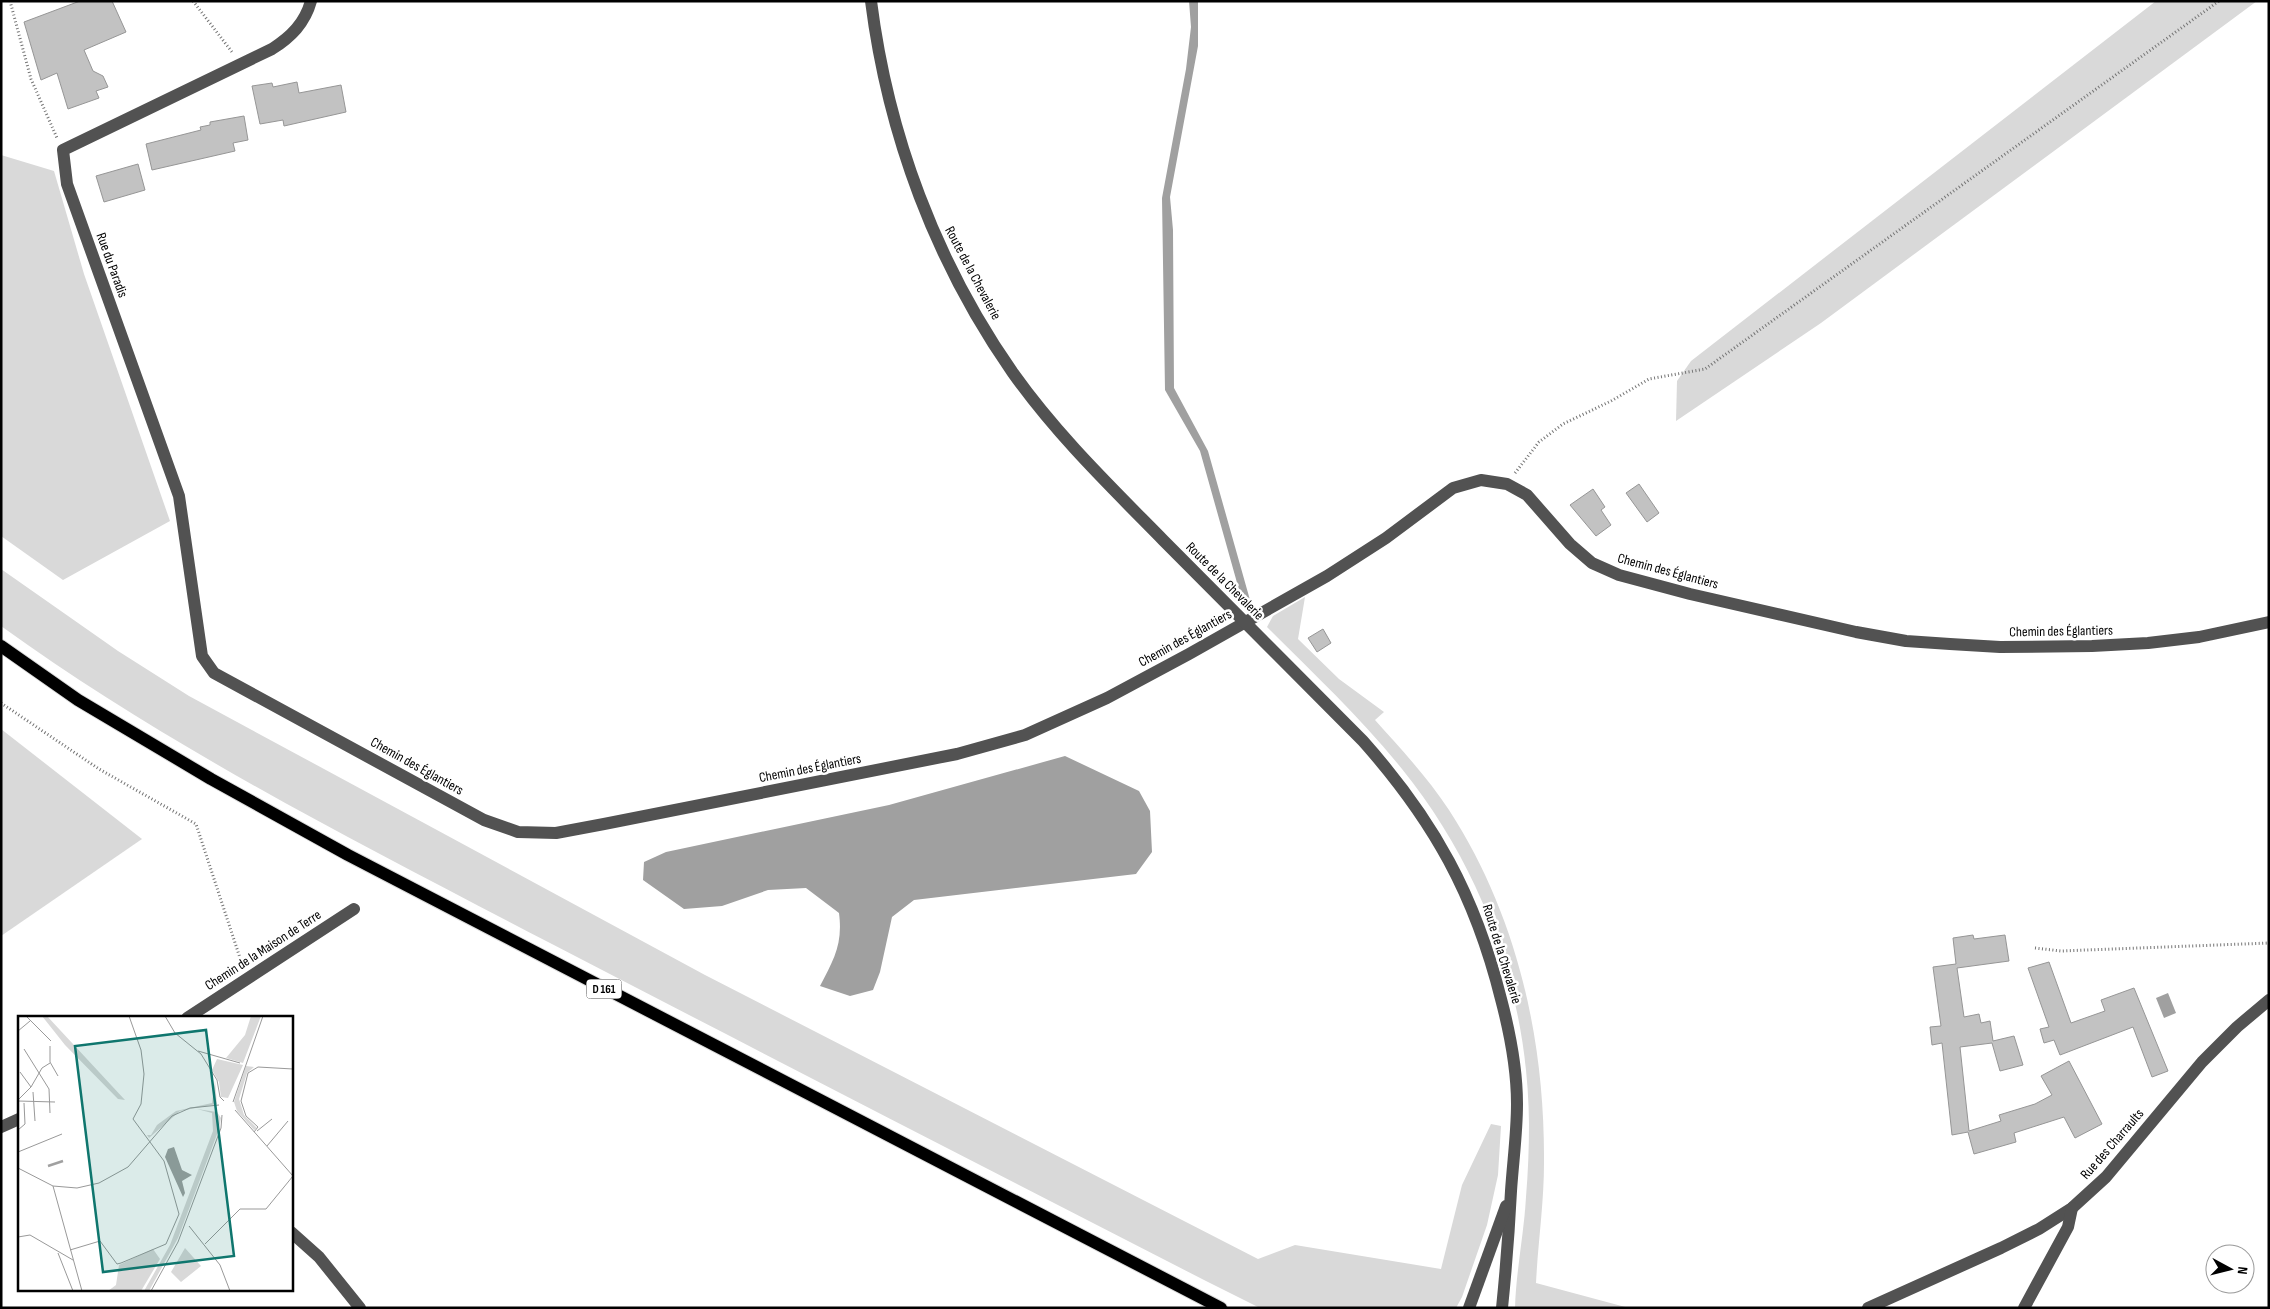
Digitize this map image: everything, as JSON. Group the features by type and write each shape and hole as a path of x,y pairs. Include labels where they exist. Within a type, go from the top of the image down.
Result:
{"main road":[{"name":"D 161","path":"1,646 86,705 210,779 348,855 1221,1308"}],"street":[{"path":"62,150 238,66 286,40 300,27 311,1"},
{"name":"Route de la Chevalerie","path":"871,1 882,70 905,157 922,205 961,290 1014,374 1068,443 1388,769 1436,836 1455,868 1485,940 1507,1024 1517,1102 1516,1143 1502,1308"},
{"name":"Rue du Paradis","path":"62,150 68,184 179,496 202,656 214,673"},
{"name":"Chemin des Églantiers","path":"214,673 484,820 518,832 556,833 957,754 1025,735 1107,698 1327,576 1386,538 1454,488 1481,480 1507,484 1527,495 1570,544 1592,563 1619,575 1690,594 1856,632 1906,640 2000,647 2092,646 2148,643 2199,637 2269,622"},
{"name":"Chemin de la Maison de Terre","path":"191,1016 354,909"},
{"name":"Rue des Charraults","path":"1868,1308 2001,1248 2039,1229 2072,1208 2106,1178 2202,1062 2237,1027 2269,1000"},
{"path":"1,1127 18,1119"},
{"name":"Route de la Chevalerie","path":"1469,1308 1496,1238 1511,1189"},
{"path":"2024,1308 2068,1227 2072,1208"},
{"path":"292,1233 319,1257 360,1308"}],"path":[{"path":"10,1 31,80 62,150"},
{"path":"193,1 204,18 228,46 238,66"},
{"path":"1507,484 1539,442 1563,424 1649,379 1705,369 2219,1"},
{"path":"1,703 100,769 196,824 247,978"},
{"path":"2035,948 2061,951 2269,943"}],"shaded area":[{"path":"1189,1 1198,1 1198,46 1170,197 1173,230 1174,388 1208,451 1250,600 1243,604 1200,451 1165,390 1162,198 1186,69 1191,27"},
{"path":"2156,1 2257,1 1821,323 1676,421 1677,381 1691,361"},
{"path":"1,155 54,171 84,274 170,521 63,580 1,536"},
{"path":"1,569 118,651 189,696 705,975 1258,1259 1295,1245 1441,1269 1462,1185 1491,1124 1501,1126 1498,1175 1487,1225 1462,1297 1456,1308 1260,1308 479,906 339,832 201,755 66,671 1,626"},
{"path":"1305,597 1298,639 1339,679 1384,712 1375,720 1423,775 1449,810 1473,850 1493,892 1509,935 1522,979 1532,1025 1539,1070 1543,1117 1544,1178 1536,1283 1629,1308 1515,1308 1525,1211 1529,1124 1527,1076 1520,1028 1510,981 1496,936 1478,891 1456,849 1431,808 1402,769 1370,732 1267,627 1273,616"},
{"path":"1,729 142,839 1,936"},
{"path":"1065,756 1139,791 1150,811 1152,852 1136,874 914,900 892,917 880,972 873,990 850,996 820,986 836,951 840,934 839,913 806,888 768,890 722,906 684,909 643,880 644,862 666,852 889,805"},
{"path":"2168,993 2176,1013 2164,1018 2156,998"}],"building":[{"path":"80,1 112,1 126,32 84,50 93,71 103,76 108,87 96,91 99,98 68,109 57,73 41,80 24,22"},
{"path":"297,82 299,93 341,85 346,112 284,126 283,120 260,124 252,86 272,83 273,87"},
{"path":"244,116 248,140 233,143 235,151 152,170 146,144 201,130 200,127 210,125 210,122"},
{"path":"138,164 145,190 104,202 96,176"},
{"path":"1639,484 1659,513 1647,522 1626,493"},
{"path":"1593,489 1605,507 1601,510 1611,525 1596,536 1570,505"},
{"path":"1323,629 1331,643 1317,652 1308,638"},
{"path":"1973,935 1974,939 2005,935 2009,961 1957,968 1964,1017 1979,1014 1981,1023 1990,1021 1993,1041 2014,1036 2023,1065 2000,1071 1992,1043 1960,1047 1969,1131 2001,1121 1999,1115 2035,1104 2052,1095 2041,1076 2069,1061 2102,1124 2075,1138 2064,1117 2014,1133 2016,1142 1974,1154 1968,1132 1952,1135 1942,1043 1932,1045 1930,1027 1941,1026 1933,967 1956,964 1953,938"},
{"path":"2049,962 2071,1023 2105,1011 2101,1000 2134,988 2168,1071 2152,1077 2133,1027 2060,1055 2054,1040 2044,1043 2040,1029 2049,1027 2028,968"}]}
